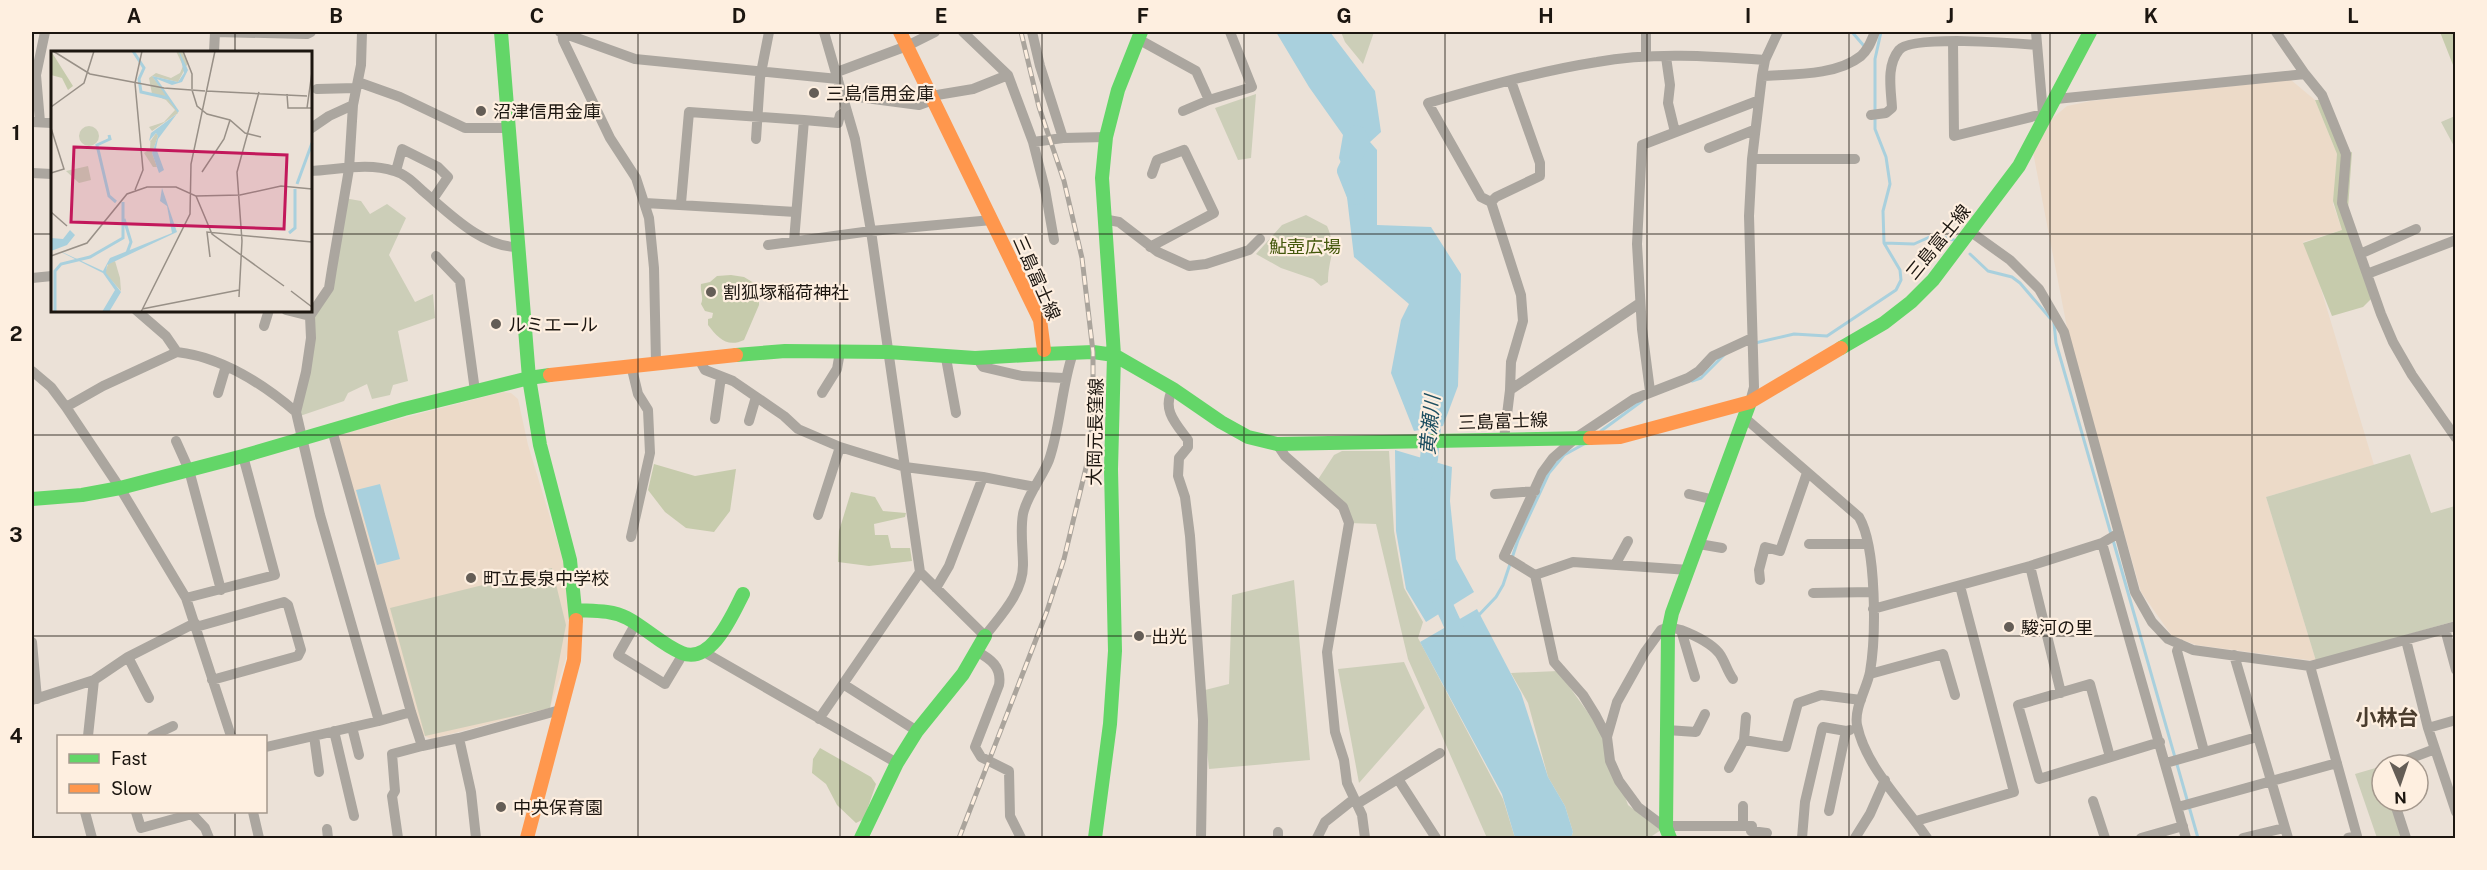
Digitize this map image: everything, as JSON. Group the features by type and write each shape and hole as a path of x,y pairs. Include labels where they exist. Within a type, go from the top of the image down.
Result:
{"street":[{"path":"45,32 36,75 36,122 51,123"},
{"path":"214,51 215,32 311,32"},
{"path":"362,32 353,105 349,169 329,288 310,316 311,338 306,372 296,412 320,515 379,721"},
{"path":"501,32 529,378 540,445 570,560 577,610 574,660 527,838"},
{"path":"561,32 635,59 838,76 935,32"},
{"path":"561,32 610,138 636,178 645,203 653,253 656,363"},
{"path":"756,139 761,71 770,32"},
{"path":"824,32 855,139 871,231 920,572 985,636"},
{"name":"三島富士線","path":"900,32 1040,320 1044,354 1093,352 1114,355 1248,437 1277,444 1587,438 1638,433 1750,402 1884,323 1911,302 1933,279 2019,166 2090,32"},
{"path":"963,32 1008,75 1034,142 1054,240"},
{"path":"1032,32 1040,66 1063,138"},
{"path":"1182,111 1252,87 1230,32"},
{"path":"1667,831 1667,730 1675,628 1689,570 1746,419 1754,387 1749,216 1752,159 1757,101 1765,60 1778,32"},
{"path":"1762,76 1829,69 1851,62 1862,55 1875,32"},
{"path":"1953,42 1954,136 2044,115 2036,32"},
{"path":"2276,32 2322,94 2346,154 2342,203 2393,342 2412,375 2456,438"},
{"path":"1646,34 1647,57"},
{"path":"1139,35 1196,71 1209,100"},
{"name":"大岡元長窪線","path":"1095,838 1110,724 1115,651 1111,469 1114,355 1102,178 1106,137 1118,90 1139,35"},
{"path":"1871,115 1886,113 1892,108 1891,72 1894,58 1901,47 1913,43 1992,41 2036,45"},
{"path":"1504,439 1511,362 1523,321 1521,295 1491,202 1481,197 1428,103 1510,81 1598,62 1647,57 1765,60"},
{"path":"1666,57 1670,85 1668,102 1676,132"},
{"path":"2056,99 2305,74"},
{"path":"843,95 919,105 932,98 973,89 1008,75"},
{"path":"1491,202 1496,196 1539,176 1540,163 1510,81"},
{"path":"317,89 357,85 400,97 465,128 508,129"},
{"path":"1650,391 1640,303 1637,244 1642,145 1757,101"},
{"path":"312,128 329,116 353,105"},
{"path":"681,203 689,112 838,123 840,115 847,111"},
{"path":"794,241 804,120"},
{"path":"1709,148 1754,130"},
{"path":"1034,142 1063,138 1106,137"},
{"path":"396,171 402,149 438,167 448,177 433,199"},
{"path":"1150,247 1214,213 1184,150 1157,160 1152,174"},
{"path":"1752,159 1855,159"},
{"path":"312,171 376,167 396,171 409,179 455,218 495,244 519,247"},
{"path":"32,173 51,174"},
{"path":"645,203 681,203 796,212"},
{"path":"1103,219 1119,222 1158,252 1194,267 1249,250 1260,239"},
{"path":"768,245 871,231 992,220"},
{"path":"2360,254 2416,229"},
{"path":"1971,232 2010,260 2039,289 2064,332 2135,592 2152,622 2168,639 2193,650 2310,666 2450,627 2456,670"},
{"path":"2367,274 2456,240"},
{"path":"435,256 460,282 475,391"},
{"path":"32,278 51,276"},
{"path":"1510,390 1640,303"},
{"path":"138,312 166,336 177,352"},
{"path":"264,326 268,312"},
{"path":"294,312 310,316"},
{"path":"1752,338 1713,356 1699,371 1688,378 1634,399 1587,438 1553,458 1542,472 1504,556 1535,575 1554,662 1583,695 1606,737 1610,761 1619,781 1638,807 1667,831 1767,833"},
{"path":"32,499 82,495 120,488 529,378 632,365 785,351 888,352 946,358 1044,354"},
{"path":"66,407 103,386 177,352 197,354 251,378 296,412"},
{"path":"822,393 837,369 840,352"},
{"path":"861,838 897,763 916,731 963,674 985,636 1011,602 1021,582 1024,512 1048,461 1059,419 1064,378 1073,353"},
{"path":"946,358 956,413"},
{"path":"978,358 983,367 1000,372 1022,376 1064,378"},
{"path":"699,359 705,370 733,381 784,416 798,429 840,447 905,467 983,477 1035,487"},
{"path":"631,537 651,453 648,410 638,394 632,365"},
{"path":"218,393 226,366"},
{"path":"32,371 51,387 66,407 120,488 186,598 231,735"},
{"path":"715,419 722,377"},
{"path":"1173,389 1167,399 1168,410 1188,441 1188,447 1179,458 1178,476 1185,497 1190,536 1203,720 1201,838"},
{"path":"749,421 756,397"},
{"path":"1746,419 1859,517 1865,531 1872,592 1874,638 1870,674 1856,723 1864,748 1921,830"},
{"path":"332,430 422,746"},
{"path":"176,441 189,470 220,590"},
{"path":"1277,444 1285,456 1343,507 1347,514 1349,523 1327,652 1335,732 1344,760 1347,783 1362,815 1365,838"},
{"path":"818,515 840,447"},
{"path":"186,598 275,575 243,456"},
{"path":"1760,580 1759,570 1765,547 1780,551 1806,472"},
{"path":"936,588 949,566 983,477"},
{"path":"1495,494 1534,491"},
{"path":"1689,494 1715,500"},
{"path":"1873,609 2030,566 2102,543 2119,533"},
{"path":"1615,565 1628,541"},
{"path":"2102,543 2186,838"},
{"path":"1699,544 1722,548"},
{"path":"1809,544 1867,544"},
{"path":"1535,575 1573,562 1689,570"},
{"path":"2030,566 2061,693"},
{"path":"819,719 920,572"},
{"path":"1912,838 1921,830 2014,792 1960,586"},
{"path":"1813,593 1872,592"},
{"path":"577,610 606,611 626,618 683,654 692,655 704,652 717,640 742,594"},
{"path":"32,642 34,700 94,680 128,657 196,625 284,602 288,605 301,650 298,656 212,680"},
{"path":"635,625 618,656 665,684 683,654"},
{"path":"1675,628 1695,677"},
{"path":"1606,737 1617,702 1645,652 1661,630 1675,628 1715,649 1720,654 1733,680"},
{"path":"2406,640 2428,728 2435,749 2450,779 2456,812"},
{"path":"2180,644 2178,651 2204,751"},
{"path":"976,651 997,667 1001,676 975,747 981,757 1009,771 1010,816 1022,838"},
{"path":"704,652 897,763"},
{"path":"1870,674 1943,654 1955,695"},
{"path":"2234,655 2286,833 2243,838"},
{"path":"128,657 149,698"},
{"path":"2310,666 2357,836 2348,838"},
{"path":"88,735 94,680"},
{"path":"843,684 916,731"},
{"path":"2110,757 2090,684 2018,705 2039,779 2160,742"},
{"path":"1744,740 1786,747 1798,703 1821,695 1861,700"},
{"path":"398,838 392,796 395,791 392,754 560,710"},
{"path":"267,747 411,712"},
{"path":"1667,730 1696,732 1705,714"},
{"path":"1729,768 1744,740 1746,717"},
{"path":"2428,728 2456,720"},
{"path":"154,735 173,726"},
{"path":"352,727 359,756"},
{"path":"1802,838 1805,802 1823,727 1846,731 1858,729"},
{"path":"334,731 354,816"},
{"path":"1829,811 1846,731"},
{"path":"314,736 319,772"},
{"path":"2166,763 2257,737"},
{"path":"459,738 471,792 476,838"},
{"path":"2424,753 2435,749"},
{"path":"1317,838 1325,822 1355,801 1398,779 1440,753"},
{"path":"2178,807 2337,763"},
{"path":"1398,779 1436,838"},
{"path":"1855,838 1870,814 1885,780"},
{"path":"2093,801 2105,838"},
{"path":"1743,806 1749,832"},
{"path":"85,813 92,838"},
{"path":"136,813 141,828 191,813 205,828 209,838"},
{"path":"253,813 259,838"},
{"path":"2398,813 2406,838"},
{"path":"2141,838 2183,826"}],"shaded area":[{"path":"2291,80 2315,100 2337,154 2333,204 2342,230 2303,242 2315,269 2374,465 2266,497 2316,661 2196,645 2172,636 2141,592 2070,343 2033,152 2048,122 2067,106 2091,101"},
{"name":"町立長泉中学校","path":"503,392 511,393 518,399 528,445 564,563 570,609 568,652 550,708 431,739 422,735 337,435"}],"green space":[{"path":"1341,32 1374,32 1363,64 1345,42"},
{"path":"2440,32 2455,32 2455,70"},
{"path":"1256,94 1251,158 1238,160 1215,108"},
{"path":"2315,100 2324,100 2346,154 2352,152 2348,209 2373,297 2363,307 2332,316 2303,243 2342,230 2333,201 2337,154"},
{"path":"2455,116 2455,148 2441,122"},
{"path":"344,198 361,201 370,214 387,204 406,218 389,255 415,302 433,294 435,318 398,331 408,381 393,385 390,395 372,399 367,384 348,393 344,401 297,417 313,318 332,287"},
{"name":"鮎壺広場","path":"1306,215 1327,226 1332,242 1328,282 1321,286 1313,279 1281,268 1256,254 1282,225"},
{"path":"717,276 744,277 759,286 759,305 744,340 733,343 719,338 712,330 708,325 708,319 712,318 713,313 705,311 701,304 701,284 710,282"},
{"path":"1342,451 1389,451 1394,531 1404,588 1423,622 1418,638 1503,799 1515,838 1487,838 1408,659 1376,524 1349,523 1317,481 1334,455"},
{"path":"2410,454 2431,513 2455,506 2455,621 2316,661 2266,497"},
{"path":"654,464 695,476 736,469 730,511 714,532 686,528 665,512 648,490"},
{"path":"851,492 875,497 883,511 906,513 905,517 874,524 875,535 888,535 891,548 910,548 912,561 869,566 838,562 839,531"},
{"path":"552,568 566,625 550,708 425,736 390,608"},
{"path":"1294,580 1310,760 1209,769 1201,691 1229,684 1232,595"},
{"path":"1404,662 1425,708 1359,783 1338,669"},
{"path":"1558,671 1602,732 1628,805 1661,830 1649,838 1571,838 1573,832 1565,806 1548,777 1528,703 1511,673"},
{"path":"820,748 871,777 876,784 864,819 856,823 837,805 826,784 812,773 813,759"},
{"path":"2370,770 2370,813 2394,813 2401,838 2377,838 2355,774"}],"water":[{"path":"1276,32 1330,32 1375,91 1381,132 1370,142 1377,150 1377,225 1431,227 1461,274 1458,386 1443,426 1414,431 1391,373 1401,320 1409,304 1354,257 1345,180 1353,160 1366,146 1342,165 1339,158 1343,135 1309,87"},
{"path":"1395,450 1452,467 1450,501 1456,559 1474,592 1426,622 1406,589 1396,531"},
{"path":"380,484 400,559 377,565 356,490"},
{"path":"1477,609 1521,693 1548,777 1565,806 1573,832 1571,838 1515,838 1502,794 1420,642"}],"waterway":[{"path":"1852,32 1864,46"},
{"path":"1755,343 1794,334 1827,336 1896,290 1901,280 1900,270 1884,243 1883,211 1890,184 1886,157 1875,129 1875,59 1881,32"},
{"name":"黄瀬川","path":"1356,196 1346,171 1361,142 1357,134"},
{"path":"1884,243 1914,244 1934,235 1954,240"},
{"path":"1970,254 1988,271 2012,277 2020,283 2050,318"},
{"path":"2054,323 2056,343 2111,534"},
{"path":"1692,381 1701,378 1724,355"},
{"path":"1601,431 1642,401"},
{"name":"黄瀬川","path":"1421,480 1429,459 1434,405"},
{"path":"1477,617 1496,597 1503,585 1518,540 1549,473 1564,455 1584,444"},
{"path":"2113,540 2198,838"},
{"name":"黄瀬川","path":"1436,588 1462,645"}],"railway":[{"path":"959,838 1047,611 1064,559 1089,455 1093,414 1093,352 1082,258 1064,181 1039,107 1021,32"}],"traffic: fast":[{"path":"501,32 529,378 540,445 570,560 576,620"},
{"path":"1095,838 1110,724 1115,651 1111,469 1114,355 1102,178 1106,137 1118,90 1141,32"},
{"path":"1841,348 1884,323 1911,302 1933,280 2019,166 2090,32"},
{"path":"1044,350 1044,354 1093,352 1114,355 1248,437 1277,444 1590,438"},
{"path":"736,355 785,351 888,352 975,358 1044,354"},
{"path":"32,499 82,495 120,488 243,456 404,409 529,378 550,375"},
{"path":"1670,838 1666,828 1668,632 1672,613 1750,402"},
{"path":"577,610 602,611 621,615 675,650 693,655 703,652 712,645 727,624 743,594"},
{"path":"861,838 897,763 917,731 963,674 985,636"}],"traffic: slow":[{"path":"900,32 1040,320 1044,350"},
{"path":"1590,438 1620,437 1750,402 1841,348"},
{"path":"550,375 736,355"},
{"path":"527,838 574,660 576,620"}],"place":[{"name":"三島信用金庫","path":"814,93"},
{"name":"沼津信用金庫","path":"481,111"},
{"name":"割狐塚稲荷神社","path":"711,292"},
{"name":"ルミエール","path":"496,324"},
{"name":"町立長泉中学校","path":"471,578"},
{"name":"駿河の里","path":"2009,627"},
{"name":"出光","path":"1139,636"},
{"name":"中央保育園","path":"501,807"}],"district":[{"name":"小林台","path":"2387,717"}]}
